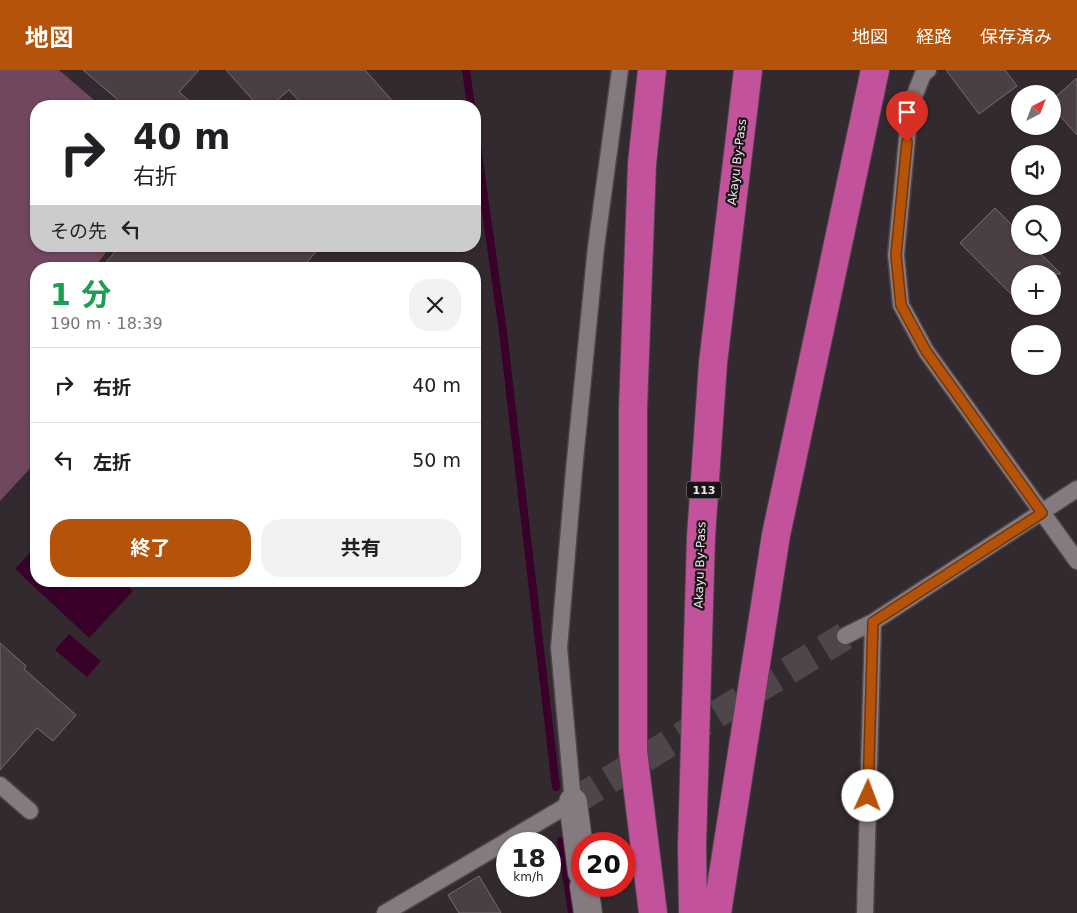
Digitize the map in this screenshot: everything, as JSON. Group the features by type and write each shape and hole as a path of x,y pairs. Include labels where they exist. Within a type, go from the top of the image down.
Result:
{"highway":[{"path":"652,70 642,164 633,409 633,751 653,913"},
{"name":"Akayu By-Pass","path":"693,913 692,846 700,537 712,363 748,70"},
{"path":"717,913 776,535 874,70"}],"street":[{"path":"573,802 577,832"},
{"path":"586,897 588,913"}],"lane":[{"path":"385,913 573,802 560,648 574,470 596,247 620,70"},
{"path":"928,70 924,74 910,107 896,255 901,305 926,351 1077,561"},
{"path":"845,636 873,622 1077,489"},
{"path":"865,913 873,622"},
{"path":"0,785 30,811"}],"shaded area":[{"path":"0,70 59,70 94,100 30,100 30,252 106,252 98,262 30,262 30,468 0,501"},
{"path":"30,553 30,583 15,569"},
{"path":"34,587 129,587 133,591 89,638"},
{"path":"69,634 101,661 87,677 55,650"}],"building":[{"path":"83,70 199,70 179,92 188,100 118,100"},
{"path":"226,70 365,70 392,100 298,100 289,90 277,100 253,100"},
{"path":"946,70 1005,70 1016,85 1011,85 1011,90 979,114"},
{"path":"1077,78 1077,135 1061,117 1061,92"},
{"path":"995,208 1011,224 1011,255 1042,255 1052,265 1011,265 1011,294 960,243"},
{"path":"115,252 316,252 307,262 106,262"},
{"path":"0,643 26,666 24,669 76,715 53,741 37,728 0,770"},
{"path":"479,876 501,913 459,913 448,895"}],"waterway":[{"path":"466,70 470,100"},
{"path":"481,175 503,332 556,787"},
{"path":"561,841 572,913"}],"tunnel":[{"path":"573,802 845,636"}],"route":[{"path":"868,796 873,622 1042,513 926,351 901,305 896,255 907,142"}]}
